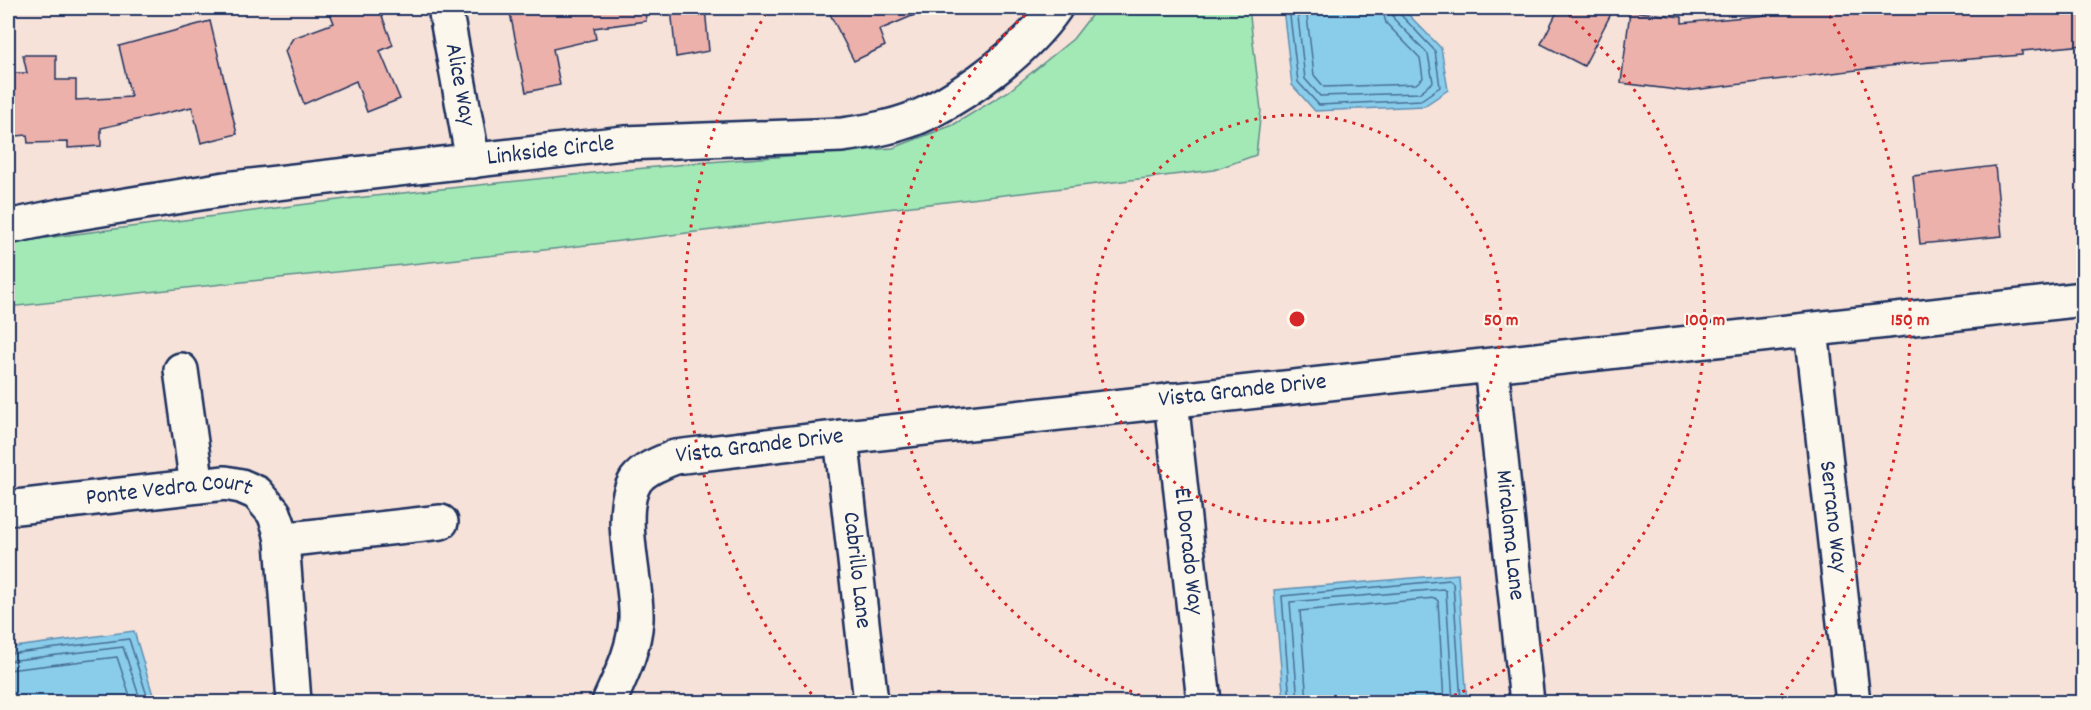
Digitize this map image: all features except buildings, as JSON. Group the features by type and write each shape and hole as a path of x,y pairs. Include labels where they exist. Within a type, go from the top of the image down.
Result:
{"street":[{"name":"Alice Way","path":"445,8 473,161"},
{"name":"Linkside Circle","path":"8,226 225,189 624,144 842,135 879,129 926,113 979,81 1026,42 1055,8"},
{"name":"Vista Grande Drive","path":"609,702 630,654 636,619 627,514 628,495 637,478 652,467 675,457 2084,299"},
{"name":"Serrano Way","path":"1811,330 1853,702"},
{"name":"Miraloma Lane","path":"1491,366 1527,702"},
{"path":"181,370 197,486"},
{"name":"El Dorado Way","path":"1170,400 1204,702"},
{"name":"Cabrillo Lane","path":"841,437 871,702"},
{"name":"Ponte Vedra Court","path":"8,508 225,483 241,486 256,493 274,513 282,540 294,702"},
{"path":"282,540 441,522"}],"green space":[{"path":"1097,8 1249,8 1261,110 1256,155 1214,170 553,249 8,307 8,244 22,241 346,199 708,162 893,148 953,125 1009,91 1073,39"}],"water":[{"path":"1283,8 1402,8 1441,48 1448,90 1424,106 1315,111 1292,85"},
{"path":"1458,574 1467,702 1284,702 1274,590"},
{"path":"134,631 155,702 8,702 8,648"}]}
